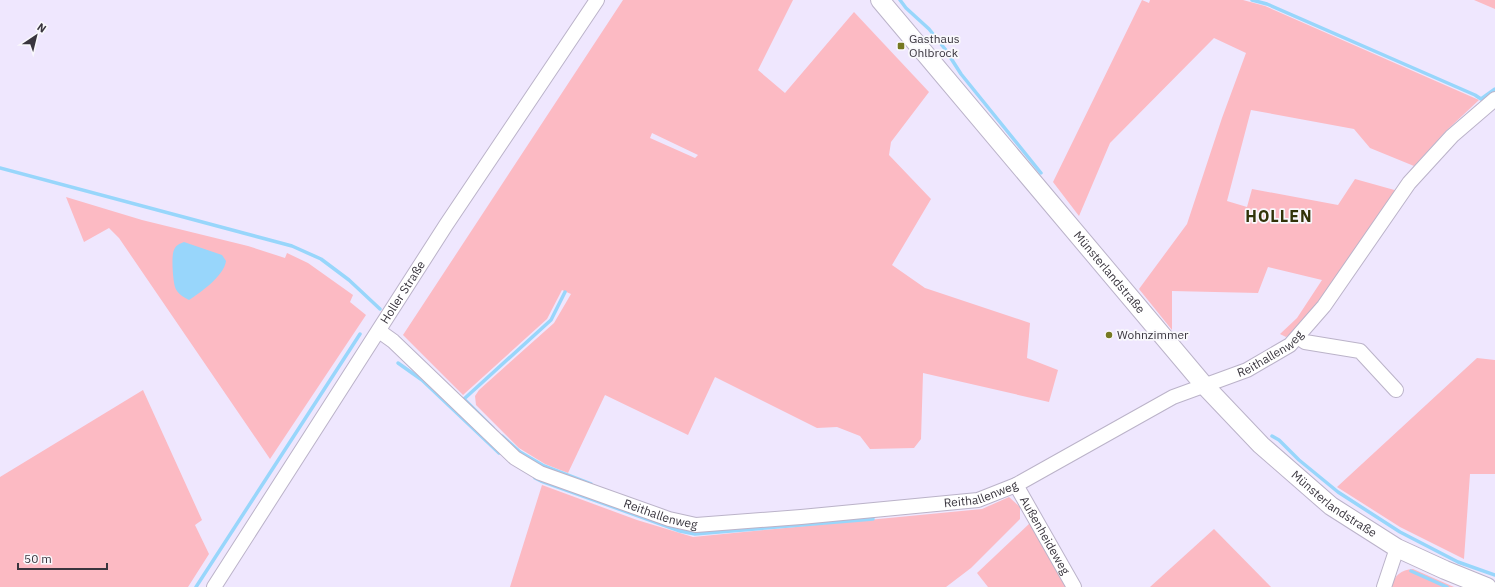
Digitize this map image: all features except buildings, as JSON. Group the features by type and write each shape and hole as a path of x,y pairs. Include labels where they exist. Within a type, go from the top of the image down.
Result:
{"main road":[{"name":"Münsterlandstraße","path":"880,0 1204,385 1261,446 1332,506 1397,548 1444,570 1487,587"}],"street":[{"name":"Holler Straße","path":"214,587 446,225 597,0"},
{"name":"Reithallenweg","path":"379,331 393,341 515,458 540,472 669,519 696,525 801,517 978,500 1016,485 1172,397 1248,370 1290,345 1324,306 1409,183 1452,136 1495,99"},
{"path":"1298,337 1305,342 1360,351 1396,390"},
{"name":"Außenheideweg","path":"1016,485 1074,587"},
{"path":"1384,587 1397,548"}],"shaded area":[{"path":"623,0 793,0 758,70 785,93 854,12 929,92 891,142 889,155 931,199 892,265 925,288 1030,323 1027,358 1058,370 1049,402 923,373 921,439 914,448 870,449 860,436 837,427 817,428 715,377 688,435 605,395 568,473 545,464 519,448 476,405 475,396 479,390 554,323 571,294 562,290 547,319 463,395 403,335","holes":["652,133 698,155 695,158 650,138"]},
{"path":"1142,0 1149,3 1150,0 1243,0 1265,6 1479,100 1446,131 1414,166 1370,148 1354,129 1251,110 1227,201 1247,207 1252,189 1338,205 1355,179 1398,191 1319,304 1295,331 1286,337 1280,334 1297,318 1322,280 1268,267 1258,293 1172,291 1172,330 1139,289 1187,224 1222,118 1246,53 1214,38 1110,143 1079,216 1053,182"},
{"path":"1474,0 1495,0 1495,9"},
{"path":"66,197 142,220 248,246 285,258 287,253 308,263 353,295 350,302 366,315 270,459 119,238 109,228 84,242"},
{"path":"1477,358 1495,360 1495,474 1470,474 1464,559 1400,527 1337,487"},
{"path":"143,390 202,520 195,525 209,554 188,587 0,587 0,477"},
{"path":"542,485 637,520 693,537 982,509 1009,497 1020,507 1020,519 971,568 946,587 510,587"},
{"path":"1030,523 1066,587 988,587 977,573"},
{"path":"1214,529 1271,587 1150,587"},
{"path":"1413,569 1454,587 1392,587 1396,576 1402,572"}],"water":[{"path":"184,242 222,255 226,261 217,278 189,300 180,295 177,291 174,284 173,274 174,250 178,245"}],"waterway":[{"path":"900,0 906,8 929,29 945,49 961,74 1041,173"},
{"path":"1252,0 1267,4 1475,95 1481,99 1495,89"},
{"path":"0,168 292,246 321,259 349,280 380,309"},
{"path":"493,428 464,399 551,320 565,292"},
{"path":"196,587 360,334"},
{"path":"398,363 422,380 499,453"},
{"path":"502,436 520,452 544,466 591,484"},
{"path":"1272,436 1279,440 1299,460 1338,492 1400,532 1458,562 1495,575"},
{"path":"535,478 680,531 695,534 873,519"},
{"path":"1411,571 1447,587"}],"place":[{"name":"Gasthaus Ohlbrock","path":"901,46"},
{"name":"Wohnzimmer","path":"1109,335"}],"district":[{"name":"HOLLEN","path":"1279,216"}]}
